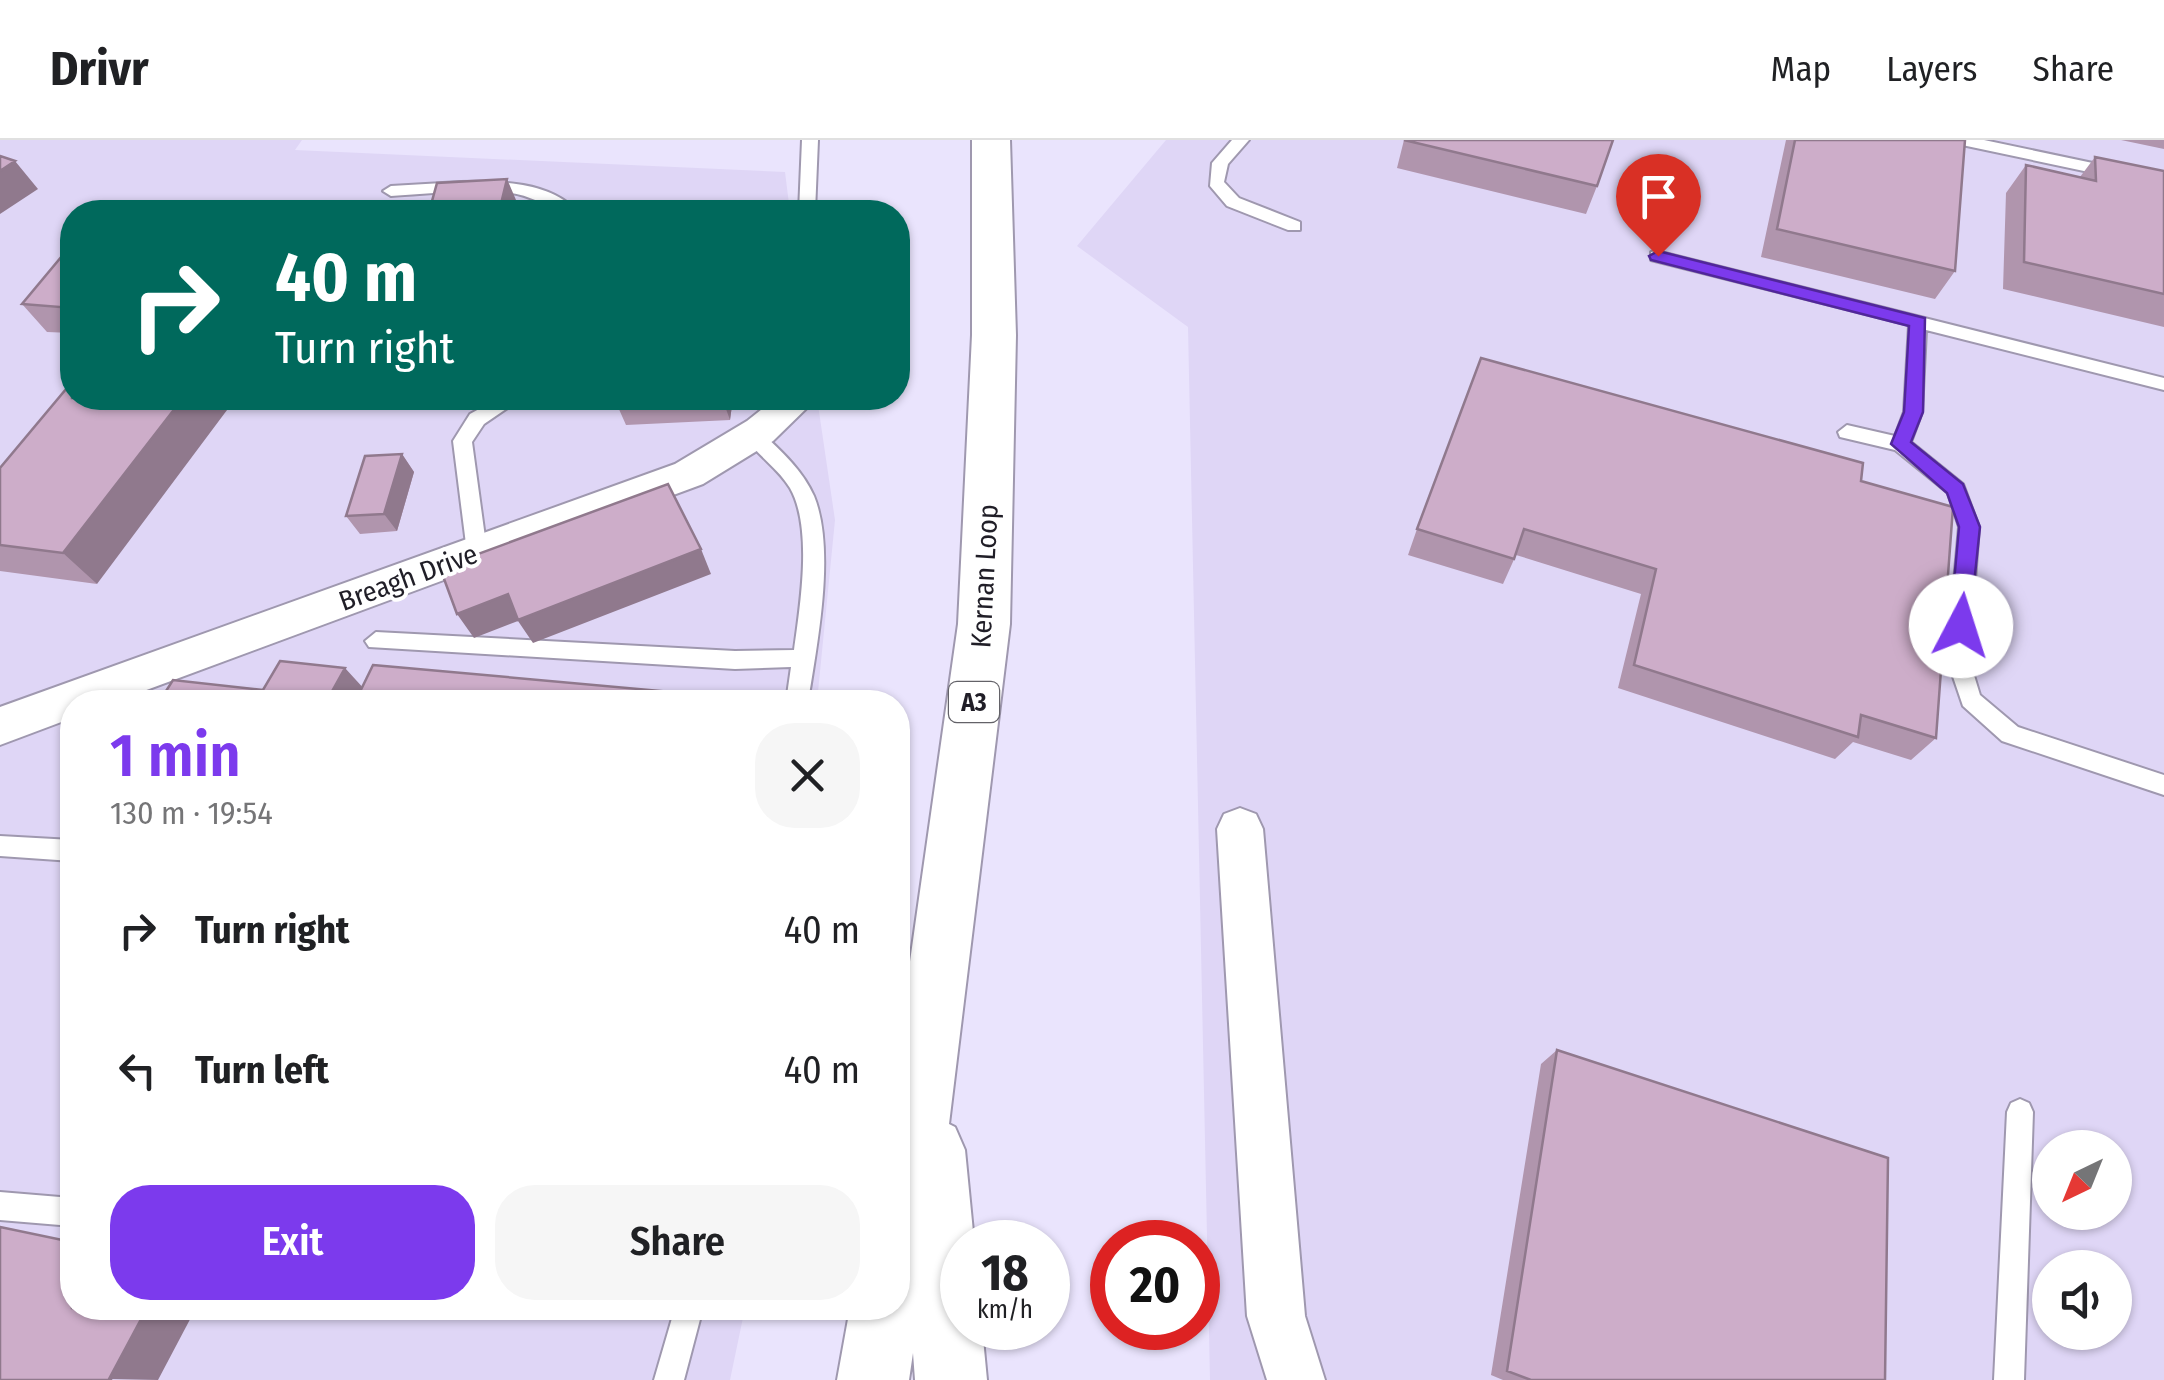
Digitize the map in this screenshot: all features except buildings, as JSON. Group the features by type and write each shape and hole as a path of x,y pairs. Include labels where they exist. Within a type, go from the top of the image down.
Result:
{"highway":[{"name":"Kernan Loop","path":"926,1068 984,624 994,334 991,140"},
{"name":"A3","path":"910,1163 926,1068"},
{"path":"926,1068 951,1380"},
{"path":"873,1380 883,1320"}],"street":[{"name":"Breagh Drive","path":"99,690 689,474 753,436 784,410"},
{"name":"Breagh Drive","path":"0,726 60,704"},
{"path":"1240,829 1276,1316 1296,1380"}],"lane":[{"path":"808,200 810,140"},
{"path":"1241,140 1220,162 1216,183 1233,202 1294,226"},
{"path":"1962,140 2045,149 2164,183"},
{"path":"392,191 527,188 555,200"},
{"path":"1658,256 2164,384"},
{"path":"1900,444 1914,412 1918,322"},
{"path":"477,552 462,441 476,419 492,410"},
{"path":"1847,432 1900,444 1956,489 1970,527 1958,658 1971,700 2010,734 2164,785"},
{"path":"753,436 787,468 808,507 810,572 799,690"},
{"path":"376,640 735,660 803,658"},
{"path":"0,846 60,850"},
{"path":"2009,1380 2020,1112"},
{"path":"0,1206 60,1211"},
{"path":"669,1380 686,1320"}],"shaded area":[{"path":"0,140 302,140 295,150 785,172 788,200 60,200 60,410 819,410 835,520 818,690 60,690 60,1320 742,1320 730,1380 0,1380"},
{"path":"1166,140 2164,140 2164,1380 1210,1380 1209,1350 1220,1350 1220,1220 1207,1220 1188,327 1077,246"}],"route":[{"path":"1658,256 1918,322 1914,412 1900,444 1956,489 1970,527 1961,626"}]}
